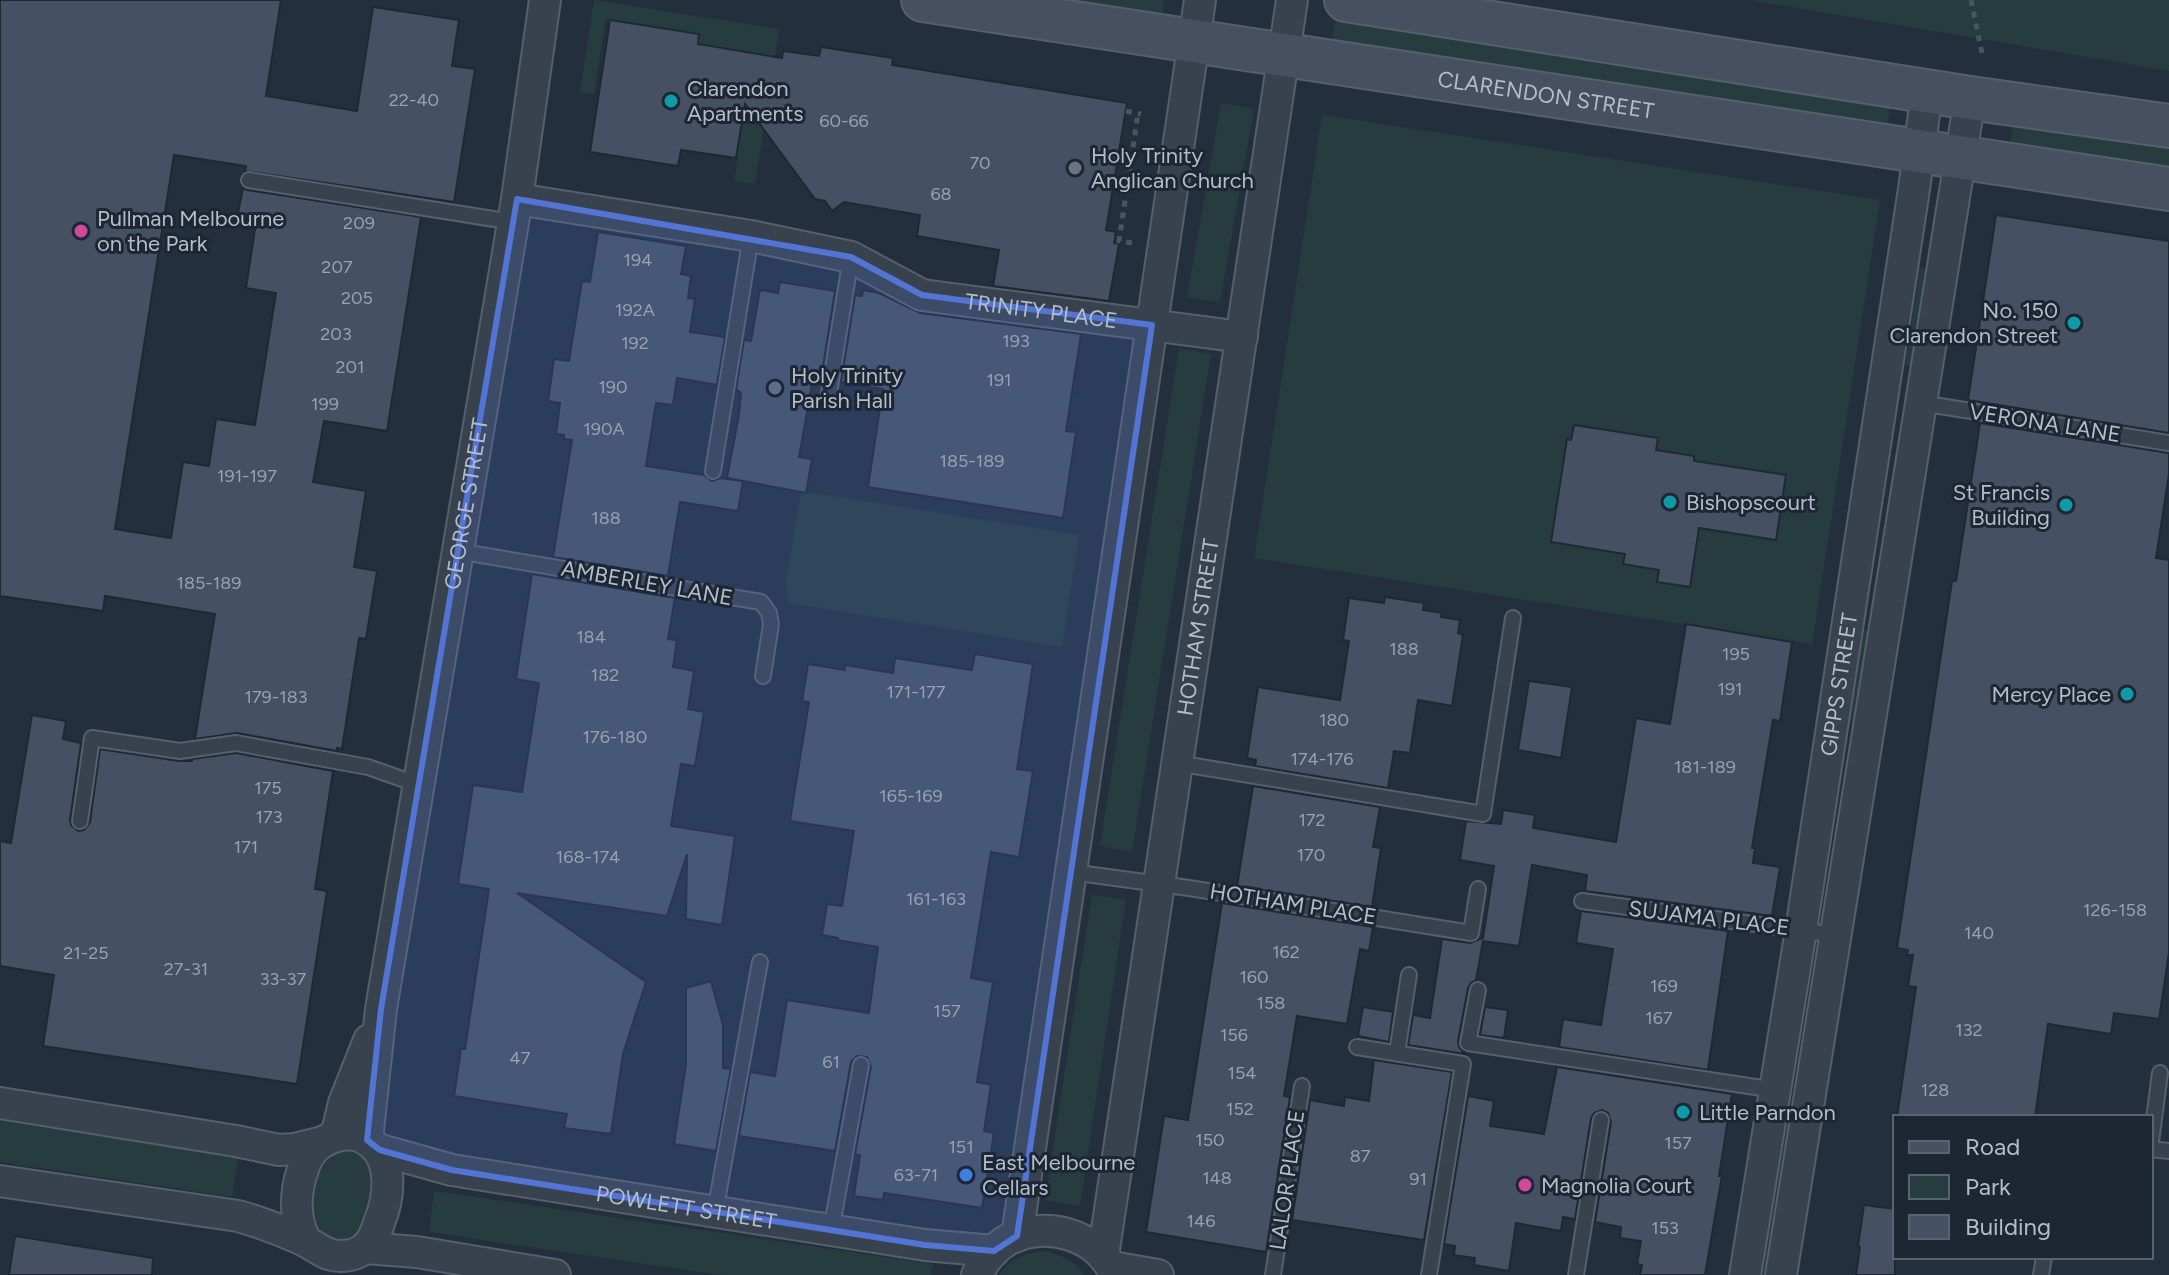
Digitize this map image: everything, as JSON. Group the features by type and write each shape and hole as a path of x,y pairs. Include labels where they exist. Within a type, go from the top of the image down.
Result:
{"street":[{"name":"GEORGE STREET","path":"374,1145 373,1096 381,1009 515,210 545,0"},
{"name":"CLARENDON STREET","path":"923,0 1197,20 1283,55 2169,189"},
{"name":"HOTHAM STREET","path":"1110,1266 1159,883 1292,0"},
{"path":"1346,0 1970,98 2169,126"},
{"path":"996,1254 1071,872 1197,20"},
{"name":"GIPPS STREET","path":"1745,1275 1801,930 1927,91"},
{"name":"GIPPS STREET","path":"1781,1275 1970,98"},
{"name":"TRINITY PLACE","path":"515,210 751,236 851,257 922,295 1242,337"},
{"path":"1904,249 1945,256"},
{"path":"1882,397 1921,403"},
{"path":"1830,736 1867,743"},
{"name":"GEORGE STREET","path":"328,1139 381,1009"},
{"path":"1775,1090 1809,1097"},
{"path":"0,1103 279,1150 352,1135 374,1145 387,1175 386,1202 373,1239 355,1259"},
{"path":"313,1255 300,1229 296,1203 306,1161 328,1139"},
{"name":"POWLETT STREET","path":"374,1145 452,1170 831,1231 996,1254 1040,1230 1063,1232 1085,1241 1110,1266"},
{"path":"0,1181 238,1216 265,1224 313,1255 355,1259 417,1252 555,1275"},
{"path":"1110,1266 1158,1275"}],"lane":[{"path":"249,180 515,210"},
{"path":"713,471 751,236"},
{"path":"828,399 851,257"},
{"name":"VERONA LANE","path":"1921,403 2169,443"},
{"name":"AMBERLEY LANE","path":"457,551 761,602 769,613 771,624 763,676"},
{"path":"1177,763 1483,814 1513,618"},
{"path":"80,821 92,738 180,751 236,743 368,767 420,785"},
{"name":"HOTHAM PLACE","path":"1071,872 1471,933 1478,889"},
{"name":"SUJAMA PLACE","path":"1582,901 1836,935"},
{"path":"715,1212 760,962"},
{"path":"1397,1053 1409,975"},
{"path":"1478,990 1468,1043 1775,1090"},
{"path":"1357,1047 1463,1064 1429,1275"},
{"path":"831,1231 861,1065"},
{"path":"2153,1127 2160,1073"},
{"name":"LALOR PLACE","path":"1273,1275 1302,1086"},
{"path":"1576,1275 1601,1120"}],"path":[{"path":"1971,0 1983,58"},
{"path":"1126,111 1138,113 1119,241 1138,244"}],"highlighted area":[{"path":"517,199 851,257 922,295 1152,325 1017,1236 994,1251 925,1245 452,1170 380,1150 367,1140 381,1009"}],"green space":[{"path":"594,0 779,29 755,184 734,181 738,157 730,156 693,45 694,33 606,19 594,94 580,92"},
{"path":"1020,0 1164,0 1162,13 1150,20"},
{"path":"1751,0 2169,0 2169,71"},
{"path":"1336,16 1891,101 1887,126 1343,49 1332,41"},
{"path":"1221,103 1254,109 1220,302 1187,297"},
{"path":"2015,113 2169,136 2169,176 2008,152"},
{"path":"1322,115 1880,200 1812,644 1254,558"},
{"path":"1920,268 1931,270 1916,367 1905,365"},
{"path":"1179,348 1211,354 1132,852 1100,846"},
{"path":"801,491 1079,535 1062,647 789,603 785,587"},
{"path":"1863,629 1873,631 1859,723 1849,721"},
{"path":"1092,895 1126,900 1080,1206 1045,1200"},
{"path":"1787,1111 1798,1113 1773,1275 1761,1275"},
{"path":"0,1121 238,1157 232,1197 0,1162"},
{"path":"345,1147 356,1149 370,1162 375,1192 363,1228 341,1243 322,1236 313,1198 325,1164"},
{"path":"434,1191 933,1264 931,1275 721,1275 429,1232"},
{"path":"1045,1251 1068,1259 1085,1275 999,1275 1019,1257"}],"building":[{"path":"0,0 281,0 266,96 357,111 373,7 459,20 452,66 475,69 454,202 245,171 246,166 174,155 115,529 171,538 183,462 209,466 216,419 255,425 276,293 246,288 257,216 238,213 243,188 421,217 387,431 324,421 313,482 366,491 354,567 377,571 366,639 359,638 342,749 337,748 337,751 237,733 195,739 215,614 105,596 103,611 0,596"},
{"path":"610,20 699,34 698,44 782,58 783,51 819,56 821,47 893,58 892,65 1127,103 1106,230 1116,232 1114,243 1119,244 1109,301 993,286 999,250 917,236 920,215 844,202 832,211 825,201 815,199 745,104 736,158 681,150 678,166 590,152"},
{"name":"No. 150 Clarendon Street","path":"1996,215 2169,241 2169,433 1968,400"},
{"path":"598,232 686,246 681,274 691,276 688,298 695,299 690,332 725,337 717,385 677,378 673,405 656,403 646,466 704,475 712,481 720,478 743,481 738,511 680,502 668,576 553,557 572,440 556,434 560,403 548,401 554,359 569,361 582,281 590,282"},
{"name":"Holy Trinity Parish Hall","path":"780,282 835,291 821,379 813,378 799,457 812,459 806,493 727,478 739,415 741,393 736,389 744,340 751,341 760,290 778,293"},
{"path":"863,290 879,293 920,313 1081,334 1066,431 1076,432 1063,518 868,487 883,389 841,382 855,295 862,296"},
{"path":"1980,423 2169,453 2169,474 2156,558 2169,560 2169,953 2159,1019 2114,1013 2111,1034 2048,1024 2035,1115 1897,1115 1916,987 1908,986 1913,955 1907,955 1908,950 1897,948 1952,581 1956,581"},
{"name":"Bishopscourt","path":"1574,425 1658,438 1656,450 1694,456 1694,461 1786,475 1776,540 1699,528 1690,587 1657,582 1659,570 1623,564 1625,554 1551,542 1567,439 1571,440"},
{"path":"532,574 675,598 668,639 677,640 673,667 694,671 688,709 704,712 695,766 681,764 671,826 735,836 722,925 686,919 687,854 667,916 517,893 646,982 623,1054 611,1134 564,1128 567,1114 454,1096 461,1049 465,1049 489,889 458,884 473,785 522,792 539,683 516,679"},
{"path":"1385,597 1424,603 1423,610 1460,620 1458,633 1463,635 1452,706 1418,700 1410,753 1394,751 1388,788 1255,766 1256,760 1247,758 1258,687 1340,700 1349,641 1343,640 1349,598 1384,603"},
{"path":"1686,624 1792,642 1780,721 1773,720 1752,848 1755,848 1753,863 1780,867 1772,916 1585,891 1587,875 1532,865 1519,946 1483,941 1476,980 1468,988 1458,1041 1465,1054 1408,1045 1413,1015 1430,1018 1442,939 1470,943 1483,938 1494,866 1460,860 1466,821 1501,824 1503,810 1535,815 1533,828 1616,842 1636,718 1670,724"},
{"path":"975,654 1033,664 1017,769 1033,771 1019,857 991,852 971,978 993,982 977,1082 991,1085 984,1131 994,1133 982,1208 884,1193 883,1200 854,1196 860,1155 855,1154 871,1067 867,1057 857,1056 851,1062 835,1151 739,1136 750,1072 775,1076 787,1000 869,1013 878,947 822,935 827,904 842,906 854,831 790,821 809,702 802,701 808,664 845,670 845,665 893,673 895,658 972,670"},
{"path":"1529,681 1572,687 1561,758 1518,750"},
{"path":"32,715 66,721 63,739 81,743 70,820 78,831 84,830 90,822 100,749 179,761 236,753 333,771 315,889 327,891 297,1084 43,1046 54,975 0,966 0,841 11,843"},
{"path":"1253,786 1380,807 1373,847 1381,848 1372,907 1237,886"},
{"path":"1222,903 1373,927 1369,951 1360,949 1347,1024 1297,1016 1284,1096 1290,1097 1266,1252 1146,1232 1164,1116 1188,1120"},
{"path":"1581,911 1728,931 1708,1070 1559,1047 1563,1019 1601,1025 1613,949 1576,943"},
{"path":"711,981 723,1025 723,1068 731,1069 716,1151 674,1144 686,1064 686,988"},
{"path":"1363,1007 1393,1012 1389,1042 1358,1036"},
{"path":"1485,1007 1508,1010 1504,1038 1480,1035"},
{"path":"1374,1060 1452,1072 1424,1240 1292,1220 1310,1100 1344,1106 1345,1097 1369,1101"},
{"path":"1557,1067 1732,1094 1705,1275 1640,1275 1642,1265 1637,1264 1641,1241 1620,1238 1621,1227 1595,1222 1611,1122 1608,1113 1602,1110 1591,1118 1575,1219 1563,1217 1561,1231 1516,1223 1509,1271 1474,1265 1475,1258 1454,1255 1455,1246 1444,1244 1468,1096 1494,1101 1490,1126 1544,1134"},
{"path":"1864,1205 1893,1209 1895,1275 1856,1275"},
{"path":"15,1236 153,1258 152,1275 9,1275"}],"place":[{"name":"Clarendon Apartments","path":"671,101"},
{"name":"Holy Trinity Anglican Church","path":"1075,168"},
{"name":"Pullman Melbourne on the Park","path":"81,231"},
{"name":"No. 150 Clarendon Street","path":"2074,323"},
{"name":"Holy Trinity Parish Hall","path":"775,388"},
{"name":"Bishopscourt","path":"1670,502"},
{"name":"St Francis Building","path":"2066,505"},
{"name":"Mercy Place","path":"2127,694"},
{"name":"Little Parndon","path":"1683,1112"},
{"name":"East Melbourne Cellars","path":"966,1175"},
{"name":"Magnolia Court","path":"1525,1185"}]}
